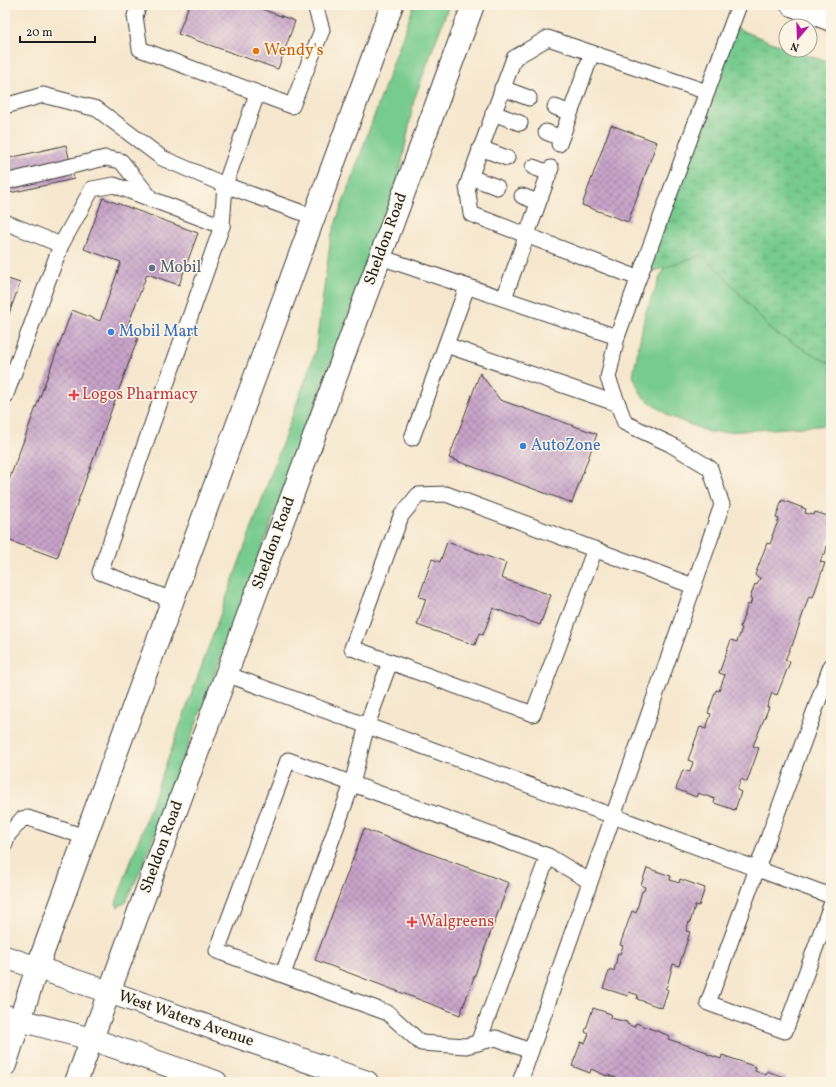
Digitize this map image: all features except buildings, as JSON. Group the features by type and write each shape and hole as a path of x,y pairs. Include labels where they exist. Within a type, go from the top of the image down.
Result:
{"main road":[{"path":"5,1065 13,1018 37,968 392,5"},
{"name":"Sheldon Road","path":"76,1082 473,5"},
{"path":"792,5 831,20"},
{"name":"West Waters Avenue","path":"5,957 367,1082"},
{"path":"13,1018 91,1039 216,1082"}],"lane":[{"path":"139,5 135,16 140,49 292,106 322,30 315,5"},
{"path":"520,1082 612,815 722,505 710,468 670,444 625,423 608,378 617,337 738,5"},
{"path":"638,278 471,214 467,186 502,88 514,58 548,38 707,92"},
{"path":"546,132 560,141 592,53"},
{"path":"502,88 529,98"},
{"path":"172,600 100,572 222,226 224,185 257,94"},
{"path":"5,106 43,95 97,109 162,158 224,185 314,217"},
{"path":"555,107 570,113"},
{"path":"493,113 520,123"},
{"path":"480,148 507,158"},
{"path":"5,182 105,158 121,162 153,200"},
{"path":"504,298 550,170 533,167"},
{"path":"470,177 497,187"},
{"path":"5,397 62,245 92,189 114,185 222,226"},
{"path":"522,196 538,202"},
{"path":"5,222 62,245"},
{"path":"380,257 617,337"},
{"path":"412,438 467,287"},
{"path":"446,345 618,404"},
{"path":"595,550 534,714 352,648 401,516 418,495 446,494 693,586"},
{"path":"283,974 352,784 367,725 390,662"},
{"path":"831,666 708,1003 785,1031 831,905"},
{"path":"226,674 831,896"},
{"path":"530,1051 496,1038 466,1046 421,1043 388,1013 217,951 288,760 548,856 589,881"},
{"path":"6,838 22,819 28,818 85,836"},
{"path":"478,1043 548,856"}],"green space":[{"path":"414,5 449,5 414,100 397,188 144,863 126,902 118,907 116,904 119,894 315,353 331,236"},
{"path":"726,24 778,45 778,58 816,58 831,63 831,364 773,332 723,275 702,255 630,279"},
{"path":"702,254 723,275 773,332 831,364 831,425 711,433 669,416 642,396 633,376 645,314 664,267"}],"place":[{"name":"Wendy's","path":"256,51"},
{"name":"Mobil","path":"152,268"},
{"name":"Mobil Mart","path":"111,332"},
{"name":"Logos Pharmacy","path":"74,395"},
{"name":"AutoZone","path":"523,446"},
{"name":"Walgreens","path":"412,922"}]}
